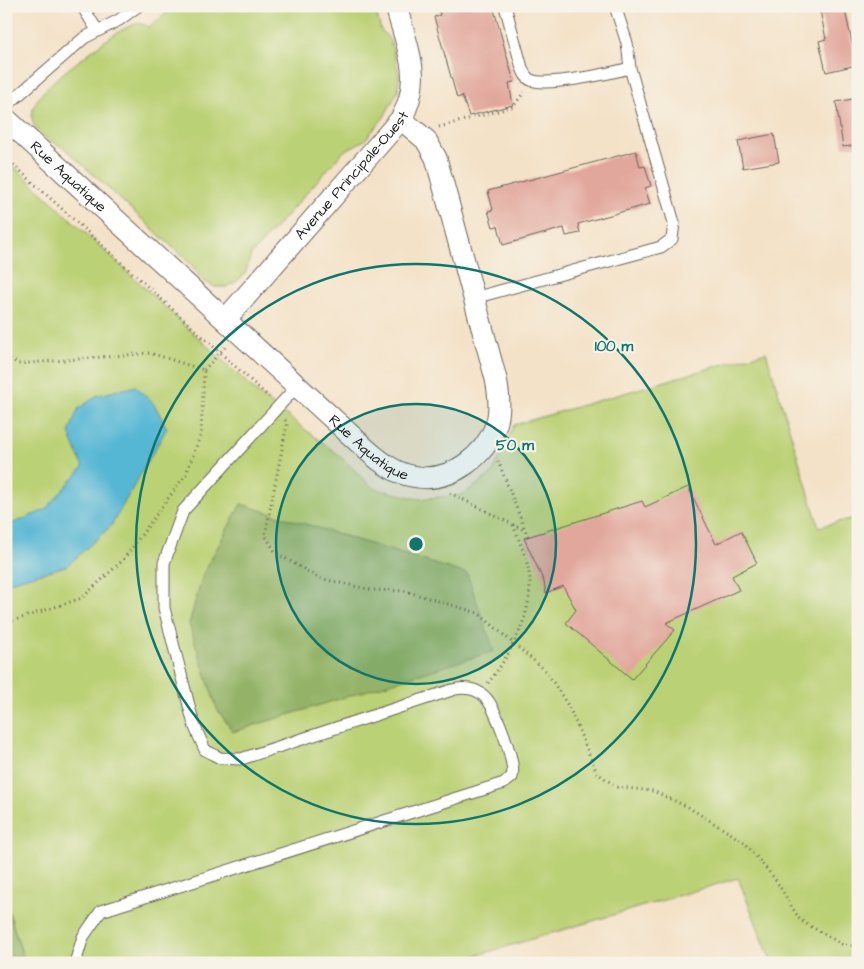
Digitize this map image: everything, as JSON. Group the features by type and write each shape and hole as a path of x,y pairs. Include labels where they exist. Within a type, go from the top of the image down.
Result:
{"street":[{"name":"Avenue Principale-Ouest","path":"233,325 401,119 412,95 413,73 396,6"},
{"name":"Rue Aquatique","path":"6,119 381,462 393,470 418,477 433,477 459,468 473,459 496,425 499,398 436,158 426,140 401,119"}],"lane":[{"path":"82,6 97,30"},
{"path":"6,106 75,45 97,30 119,20 138,6"},
{"path":"505,6 522,68 531,80 541,81 598,75 630,68"},
{"path":"474,298 662,246 672,239 674,223 630,68 628,43 615,6"},
{"path":"75,963 83,937 102,911 509,781 514,773 512,760 490,704 480,694 466,688 452,690 241,759 220,758 205,750 194,725 164,608 164,562 183,511 298,385"}],"path":[{"path":"418,132 513,108 531,80"},
{"path":"6,158 279,406 286,424 265,535 276,553 319,578 372,590 405,592 478,613 546,671 569,707 597,773 617,787 653,791 680,803 744,842 776,879 800,920 843,945 858,946"},
{"path":"6,623 82,598 122,560 186,474 201,434 204,370 221,352 233,325"},
{"path":"6,356 18,364 150,353 204,370"},
{"path":"489,438 528,537"},
{"path":"418,477 524,530"},
{"path":"480,694 515,643 525,612 530,585 526,562 513,525"}],"green space":[{"path":"175,6 374,6 381,30 390,40 399,74 398,91 384,117 365,140 344,151 251,255 245,274 227,287 215,287 202,280 191,264 63,147 44,137 34,126 32,115 36,103 55,80 113,35 135,24 149,27"},
{"path":"6,159 262,397 339,455 373,488 418,499 462,495 492,474 514,425 766,352 819,527 858,517 858,963 772,963 738,878 451,963 25,963 6,903"},
{"path":"241,504 467,574 494,651 233,732 217,709 189,624 203,574"},
{"path":"6,903 25,963 6,963"}],"water":[{"path":"136,386 154,404 167,428 111,526 67,566 6,583 6,526 45,510 83,467 69,433 78,409 98,395"}],"building":[{"path":"438,6 493,6 514,82 509,83 513,105 469,116 462,96 457,98 434,17 440,15"},
{"path":"819,6 844,6 857,65 826,72 819,41 826,39"},
{"path":"858,98 858,145 843,147 836,102"},
{"path":"774,134 779,162 743,168 738,141"},
{"path":"636,151 640,167 645,166 651,186 645,188 650,204 578,224 580,233 566,236 564,228 503,245 498,226 493,227 488,211 493,210 488,191"},
{"path":"688,487 716,544 741,531 757,563 732,576 739,590 666,623 675,630 632,679 566,623 576,610 563,586 546,593 544,582 524,538 642,501 645,507"}]}
